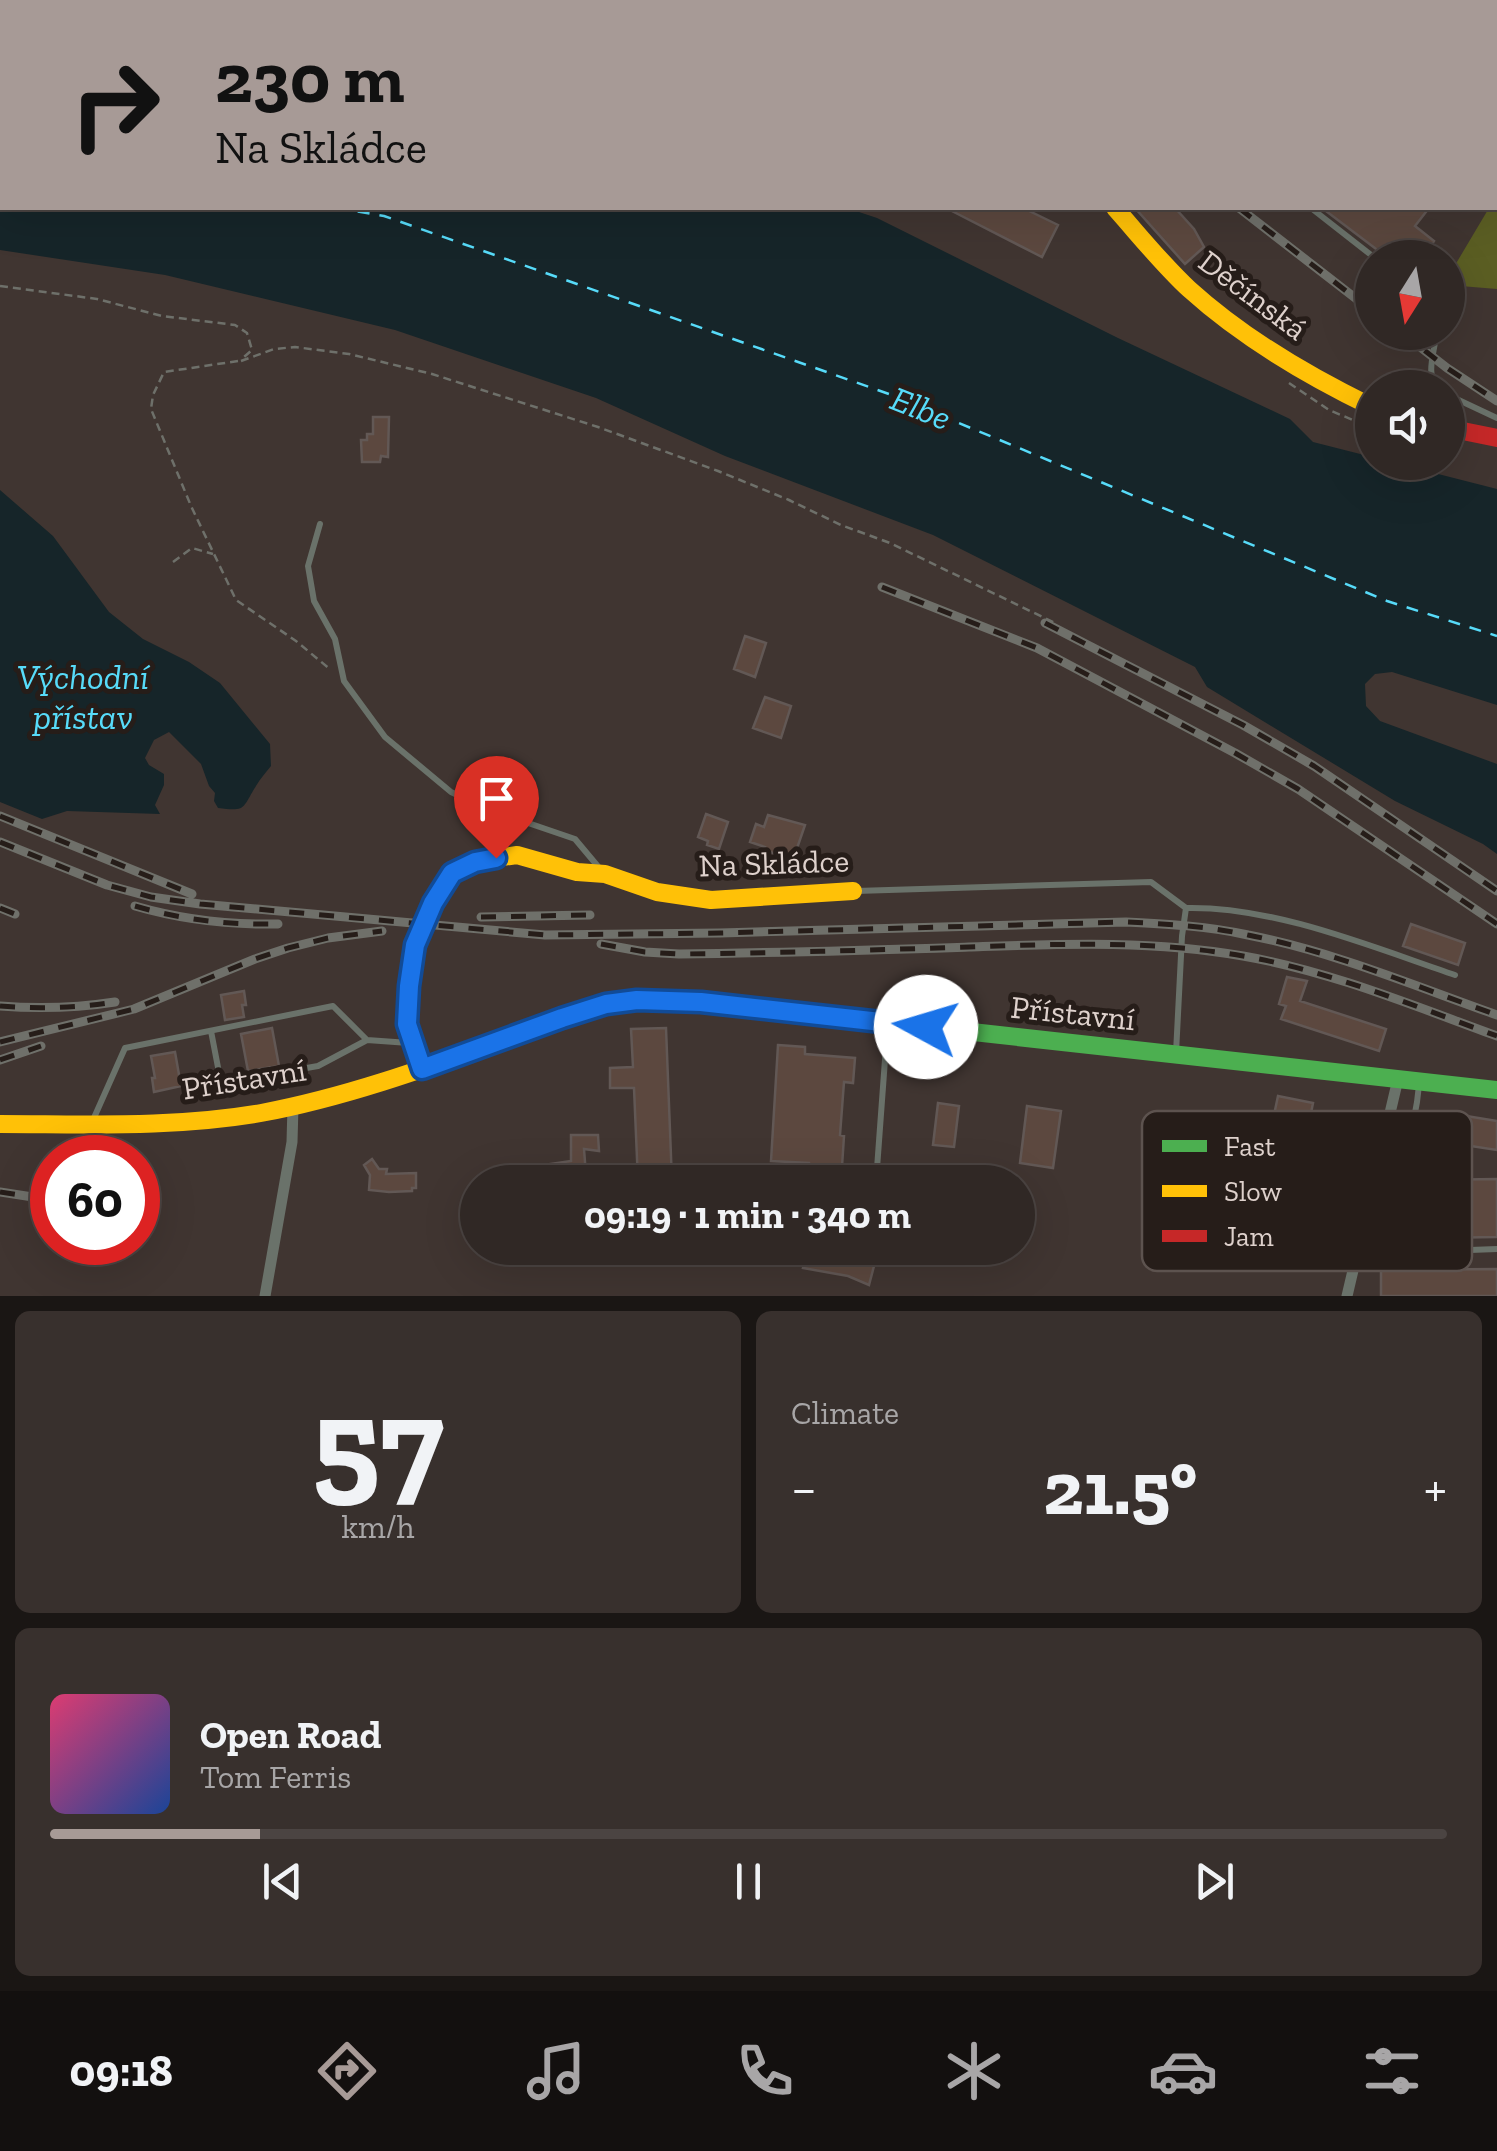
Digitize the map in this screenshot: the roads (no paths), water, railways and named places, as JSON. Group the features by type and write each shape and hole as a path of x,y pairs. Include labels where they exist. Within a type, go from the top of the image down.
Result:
{"main road":[{"name":"Děčínská","path":"1117,210 1184,285 1224,319 1355,398"},
{"path":"1465,431 1497,438"},
{"name":"Na Skládce","path":"422,1069 407,1024 415,945 433,903 452,873 475,862 516,856 576,872 605,874 656,892 711,900 853,891"},
{"name":"Přístavní","path":"0,1124 185,1121 261,1113 422,1069 606,1004 637,1000 701,1002 1497,1090"}],"street":[{"path":"1391,1111 1398,1080"},
{"path":"264,1296 292,1142 293,1106"},
{"path":"1347,1296 1353,1271"}],"lane":[{"path":"1314,210 1355,242"},
{"path":"1465,403 1497,418"},
{"path":"320,524 308,566 314,602 335,639 344,680 386,737 451,792 486,810 575,839 605,874"},
{"name":"Na Skládce","path":"853,891 1151,882 1186,908 1218,907 1279,920 1342,936 1455,975"},
{"path":"1176,1054 1186,908"},
{"path":"92,1124 125,1048 333,1006 366,1040"},
{"path":"877,1165 890,1023"},
{"path":"211,1031 221,1083 318,1066 366,1040 414,1044"},
{"path":"1415,1111 1419,1082"},
{"path":"1472,1250 1497,1249"}],"water":[{"name":"Elbe","path":"0,210 853,210 877,218 1290,419 1313,442 1355,453 1355,480 1462,480 1497,489 1497,705 1392,672 1375,674 1365,684 1366,706 1380,721 1497,764 1497,854 1395,801 1207,687 1195,667 933,535 725,456 596,398 395,330 165,275 0,250"},
{"name":"Východní přístav","path":"0,490 53,536 109,612 143,639 220,683 270,744 271,766 243,807 218,808 201,764 169,732 154,740 145,758 164,774 164,785 155,805 160,814 67,811 42,819 0,802"}],"railway":[{"path":"1242,210 1355,298"},
{"path":"1424,350 1497,401"},
{"path":"882,587 1037,648 1235,753 1298,789 1497,924"},
{"path":"1045,623 1314,766 1497,891"},
{"path":"0,816 192,894"},
{"path":"0,842 107,885 151,897 545,935 1126,922 1203,927 1312,951 1497,1015"},
{"path":"135,906 206,921 278,924"},
{"path":"0,908 15,914"},
{"path":"481,917 590,915"},
{"path":"0,1042 134,1009 288,948 382,931"},
{"path":"601,944 679,954 1072,944 1209,951 1340,980 1497,1036"},
{"path":"0,1006 58,1007 115,1002"},
{"path":"0,1060 41,1046"},
{"path":"0,1192 30,1197"}]}
